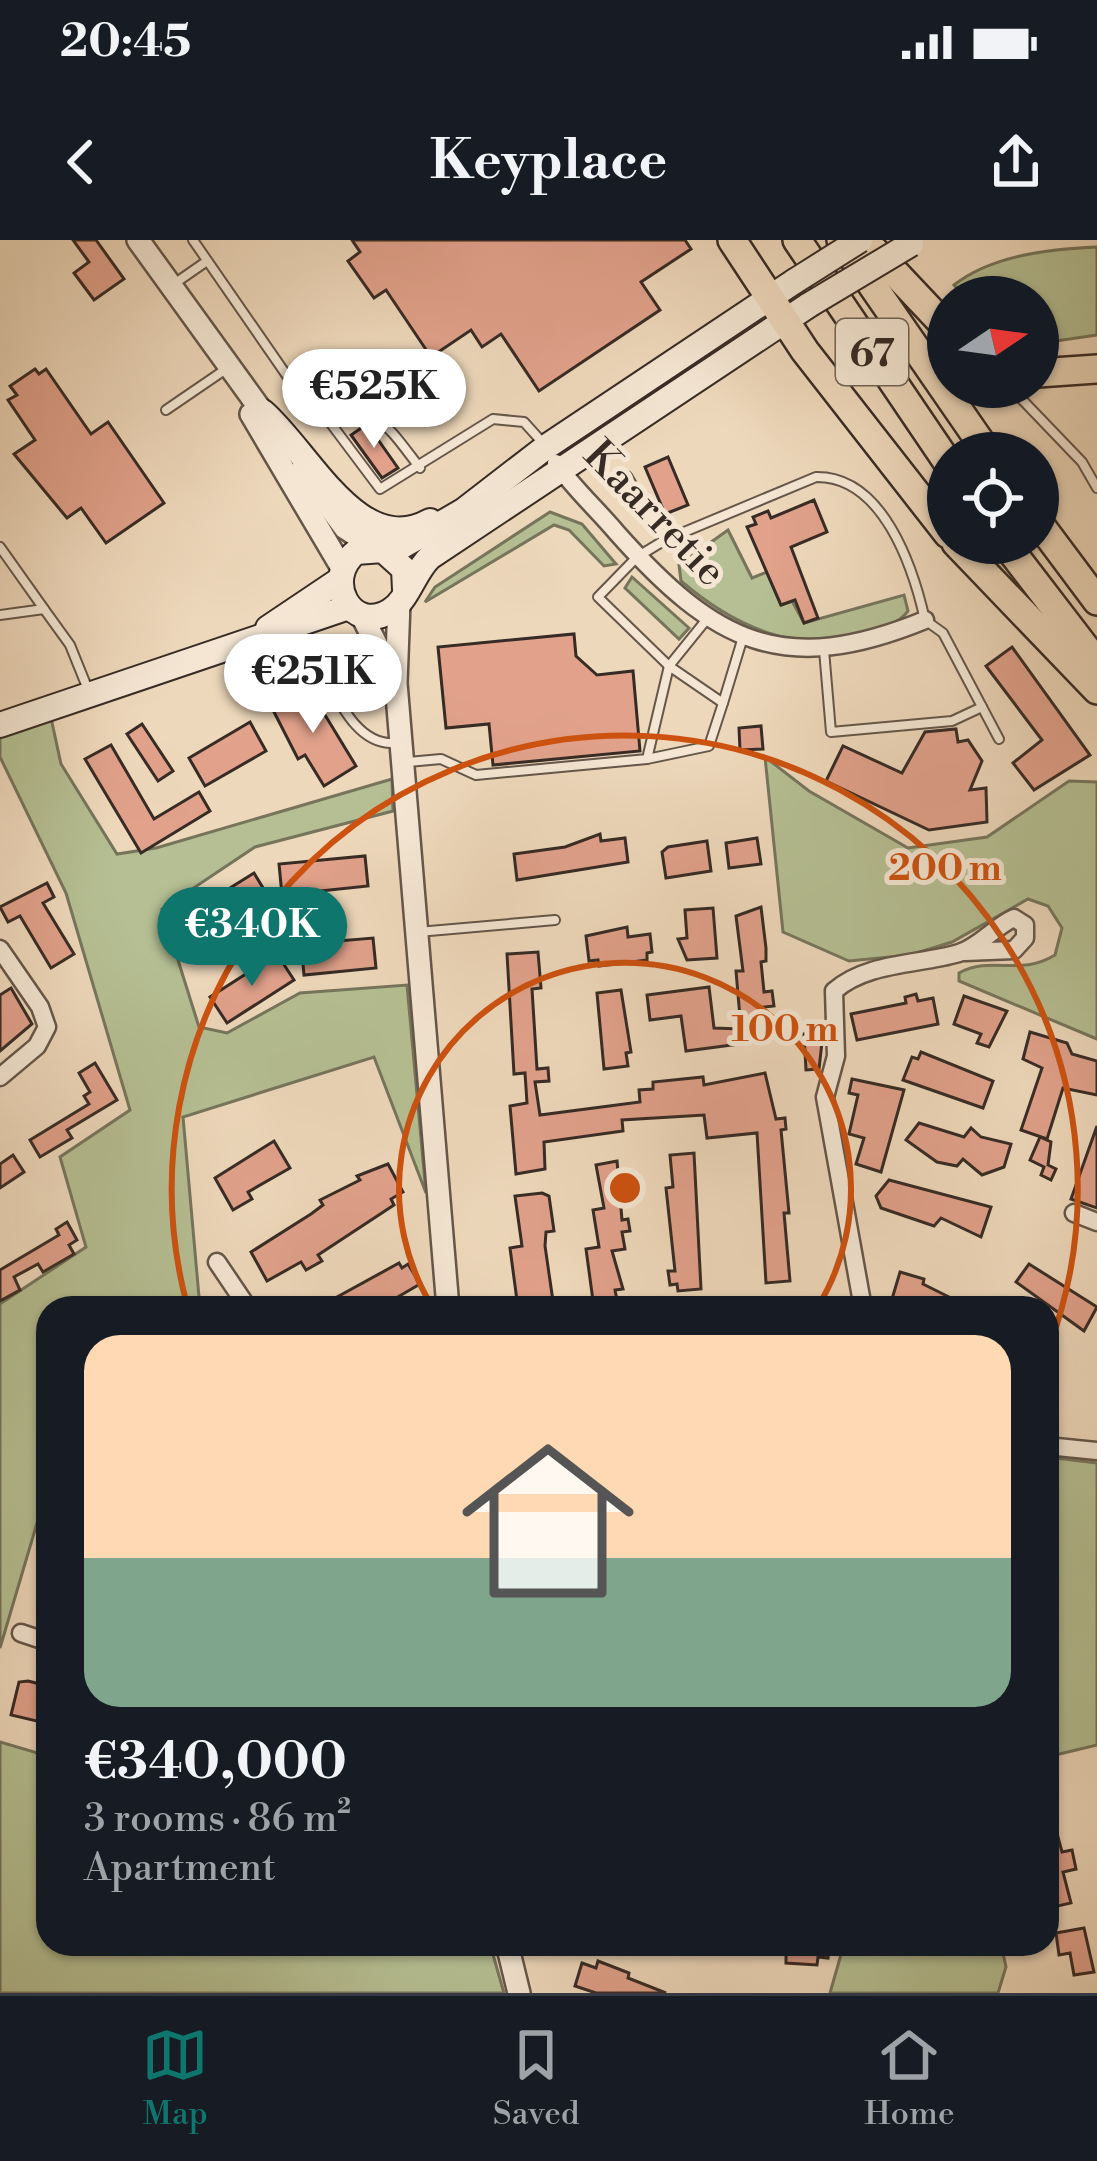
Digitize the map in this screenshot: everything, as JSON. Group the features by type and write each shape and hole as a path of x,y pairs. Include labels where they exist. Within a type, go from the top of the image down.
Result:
{"highway":[{"path":"732,240 788,307 927,504"},
{"name":"67","path":"797,240 927,432"},
{"name":"67","path":"841,240 974,432"},
{"path":"862,240 927,307"},
{"path":"1059,372 1097,369"},
{"path":"1059,549 1097,601"},
{"path":"976,564 1097,690"},
{"path":"1021,564 1097,663"}],"main road":[{"path":"0,725 355,611 382,615 430,557 562,471 788,307 795,281 862,240"},
{"path":"217,653 281,622 340,574 356,552 383,551 423,538 546,447 788,307 916,242"},
{"path":"263,412 294,439 358,519 371,526 411,530 479,494"},
{"path":"383,551 404,569 402,596"},
{"path":"340,574 355,611"}],"street":[{"path":"138,240 334,515 383,551"},
{"path":"243,390 253,418 340,574"},
{"name":"Kaarretie","path":"546,447 638,556 707,617 743,637 824,650 878,640 925,620"},
{"path":"402,596 396,683 447,1296"},
{"path":"355,611 396,683"},
{"path":"0,949 40,1007 46,1027 37,1046 0,1077"},
{"path":"860,1296 825,1096 836,1056 834,991 850,976 965,952"},
{"path":"1074,1213 1097,1222"},
{"path":"217,1262 240,1296"},
{"path":"1059,1447 1097,1451"},
{"path":"21,1633 36,1638"},
{"path":"510,1956 519,1993"}],"lane":[{"path":"193,240 292,383 302,385 380,490 493,419 524,422 546,447"},
{"path":"170,286 207,261"},
{"path":"166,410 228,368"},
{"path":"1030,408 1082,462 1097,488"},
{"path":"320,413 369,412 384,422 420,468"},
{"path":"627,476 665,540"},
{"path":"723,703 669,666 598,597 638,556 665,540 816,477 836,477 859,490 889,527 914,571 925,620 943,633 999,739"},
{"path":"0,547 70,645 90,694"},
{"path":"0,615 44,609"},
{"path":"647,759 669,666 707,617"},
{"path":"317,663 362,735 476,775 647,759 710,746 743,637"},
{"path":"824,650 831,732 952,721 982,707"},
{"path":"417,932 555,920"}],"green space":[{"path":"1097,247 1097,335 1059,341 1059,276 968,276 1004,260"},
{"path":"550,512 582,524 616,564 604,566 569,530 554,525 425,602 435,587"},
{"path":"728,530 752,578 767,572 781,605 792,601 804,623 904,595 908,611 900,620 868,633 817,642 768,633 745,623 681,581 679,565"},
{"path":"632,577 689,628 679,639 625,588"},
{"path":"51,718 61,764 117,854 156,848 392,779 393,811 255,847 162,909 199,1027 227,1033 300,993 407,985 426,1193 374,1057 183,1117 199,1296 36,1296 36,1526 0,1648 0,1304 86,1247 60,1157 130,1110 66,893 0,757 0,735"},
{"path":"765,757 809,791 908,848 987,837 1069,781 1097,782 1097,1039 959,981 959,973 971,968 1029,965 1055,955 1062,928 1048,906 1028,899 952,942 910,955 849,961 783,932"},
{"path":"1059,1458 1097,1463 1097,1745 1059,1754"},
{"path":"0,1742 36,1752 36,1956 493,1956 504,1993 0,1993"},
{"path":"841,1956 1004,1956 1006,1967 998,1993 830,1993"}],"building":[{"path":"73,240 96,240 124,279 94,300 74,273 89,262"},
{"path":"352,240 685,240 691,249 641,282 660,310 539,391 501,334 482,347 471,330 431,357 386,290 374,298 348,261 360,252"},
{"path":"35,369 39,374 46,369 91,434 108,422 164,503 106,543 81,508 67,518 14,454 35,440 8,400 17,395 10,386"},
{"path":"367,424 398,468 382,478 351,435"},
{"path":"668,457 688,505 665,514 645,467"},
{"path":"814,500 827,532 791,547 818,618 804,623 795,600 781,605 747,527 756,524 753,517 768,511 771,518"},
{"path":"574,634 576,656 597,675 633,671 640,751 493,765 489,724 446,728 438,647"},
{"path":"1012,647 1090,755 1034,790 1013,763 1042,740 986,666"},
{"path":"308,687 356,766 324,786 305,755 298,759 272,708"},
{"path":"250,722 266,751 205,786 189,758"},
{"path":"142,724 173,771 158,781 127,734"},
{"path":"761,726 763,749 740,750 739,728"},
{"path":"956,729 958,742 968,740 982,761 970,790 986,788 987,822 929,830 826,781 843,746 902,773 925,732"},
{"path":"111,745 154,819 199,792 210,811 141,853 85,759"},
{"path":"600,834 601,841 625,838 628,862 517,880 514,854 565,847"},
{"path":"757,838 761,864 729,868 726,843"},
{"path":"707,841 711,871 666,878 662,852"},
{"path":"365,856 368,886 282,895 279,864"},
{"path":"254,873 271,901 202,944 185,916"},
{"path":"47,883 54,897 43,903 74,954 51,968 20,916 8,922 0,907"},
{"path":"761,907 764,992 772,991 774,1006 764,1007 769,1040 686,1051 681,1016 650,1020 647,995 709,987 714,1028 741,1029 736,971 743,971 736,916"},
{"path":"713,908 717,958 687,960 678,939 687,938 685,910"},
{"path":"627,927 628,937 650,934 652,952 647,953 647,960 599,966 598,960 589,961 586,936"},
{"path":"373,938 376,968 304,975 301,944"},
{"path":"538,952 541,988 532,989 537,1069 548,1068 549,1081 535,1082 540,1115 640,1102 639,1090 653,1089 653,1082 703,1077 704,1085 765,1073 776,1119 785,1118 786,1129 781,1130 790,1281 766,1283 757,1133 707,1138 704,1115 622,1120 623,1131 544,1142 545,1169 516,1174 510,1106 527,1103 525,1073 514,1074 507,954"},
{"path":"277,954 294,980 227,1023 210,997"},
{"path":"11,988 32,1024 0,1051 0,995"},
{"path":"621,990 631,1052 626,1053 628,1066 604,1069 597,993"},
{"path":"916,994 918,1001 933,998 938,1024 857,1040 851,1014 906,1003 905,997"},
{"path":"964,996 1007,1011 989,1047 977,1043 981,1034 954,1024"},
{"path":"1030,1032 1067,1043 1072,1054 1097,1061 1097,1095 1063,1088 1047,1139 1021,1130 1042,1068 1023,1059"},
{"path":"823,1033 819,1069 806,1070 804,1034"},
{"path":"921,1052 993,1081 983,1108 903,1080 912,1057 918,1059"},
{"path":"95,1063 117,1100 67,1130 72,1138 40,1157 30,1140 89,1104 84,1096 90,1092 79,1073"},
{"path":"852,1079 904,1090 881,1172 856,1164 864,1138 849,1134 858,1095 849,1093"},
{"path":"919,1123 964,1137 971,1128 981,1137 1011,1144 1004,1167 982,1175 963,1159 957,1166 937,1162 906,1140"},
{"path":"1097,1126 1097,1208 1071,1199"},
{"path":"1040,1137 1051,1142 1048,1165 1056,1169 1051,1180 1041,1175 1044,1167 1030,1160"},
{"path":"274,1141 290,1168 248,1192 252,1199 233,1210 215,1178"},
{"path":"694,1153 701,1289 678,1291 677,1284 670,1285 668,1271 675,1271 666,1188 673,1187 670,1155"},
{"path":"13,1155 24,1172 0,1188 0,1164"},
{"path":"617,1161 622,1220 628,1219 630,1231 622,1232 625,1249 612,1251 623,1289 615,1290 616,1296 592,1296 586,1249 599,1247 593,1210 604,1208 596,1165"},
{"path":"388,1164 403,1192 391,1199 394,1205 318,1255 322,1261 306,1270 301,1262 267,1281 251,1252 323,1205 320,1200 360,1180 357,1176"},
{"path":"889,1180 991,1207 981,1237 941,1218 934,1226 881,1208 876,1196"},
{"path":"515,1196 549,1196 554,1231 546,1232 545,1246 552,1296 516,1296 510,1248 522,1246"},
{"path":"67,1222 77,1240 69,1245 74,1254 43,1272 38,1264 14,1277 20,1290 0,1301 0,1270 59,1235 56,1229"},
{"path":"399,1263 402,1268 408,1264 420,1284 400,1296 339,1296"},
{"path":"1029,1264 1097,1307 1084,1331 1059,1313 1059,1296 1035,1296 1016,1282"},
{"path":"900,1272 924,1279 923,1284 947,1296 893,1296"},
{"path":"19,1682 36,1683 36,1721 11,1715"},
{"path":"1059,1841 1062,1852 1072,1850 1076,1869 1063,1872 1071,1903 1059,1906"},
{"path":"1084,1928 1094,1972 1074,1975 1070,1953 1059,1955 1059,1932"},
{"path":"786,1956 828,1956 818,1957 817,1965 786,1963"},
{"path":"598,1961 666,1993 596,1993 575,1986 582,1963 596,1968"}]}
